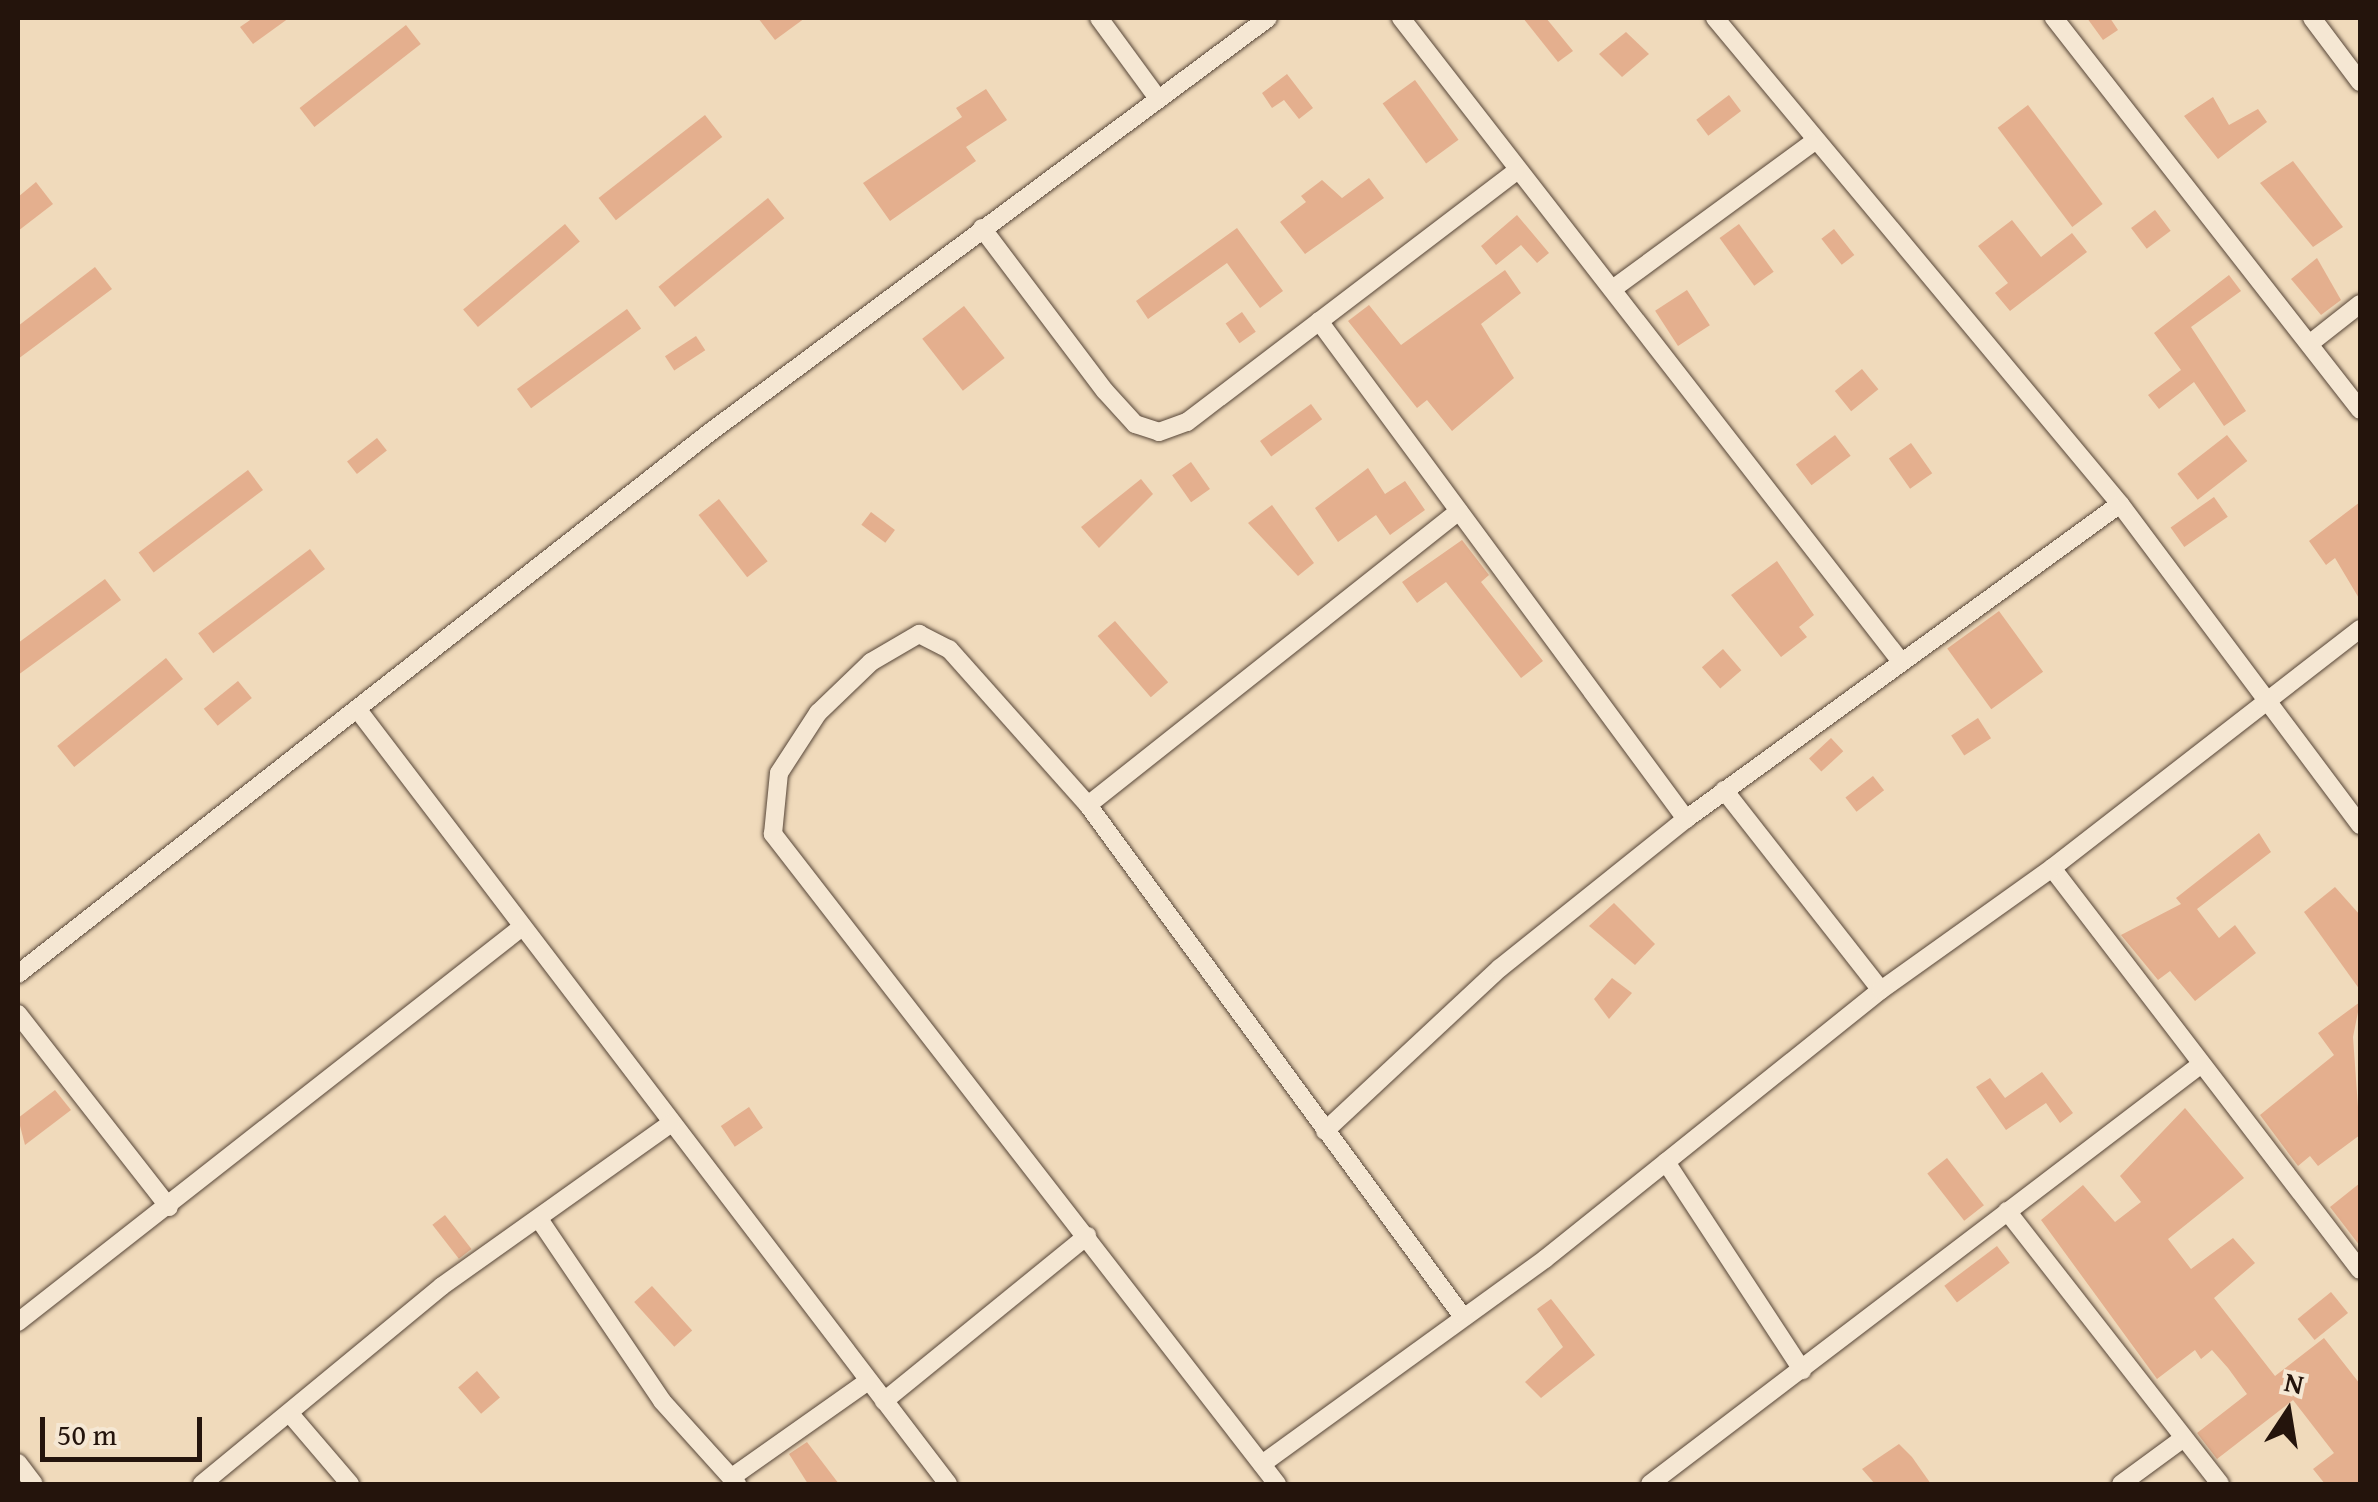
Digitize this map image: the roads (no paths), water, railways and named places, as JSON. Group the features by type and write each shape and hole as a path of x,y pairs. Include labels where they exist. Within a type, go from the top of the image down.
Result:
{"street":[{"path":"1099,18 1156,96"},
{"path":"18,974 982,228 1156,96 1268,18"},
{"path":"1401,18 1515,172 1614,288 1900,659"},
{"path":"1718,18 1812,142 2120,504 2360,825"},
{"path":"2054,18 2312,341 2360,410"},
{"path":"2312,18 2360,82"},
{"path":"1614,288 1812,142"},
{"path":"982,228 1105,391 1147,430 1187,422 1515,172"},
{"path":"2312,341 2360,304"},
{"path":"1319,322 1686,819"},
{"path":"1325,1131 1500,968 1686,819 1900,659 2120,504"},
{"path":"1088,806 1459,511"},
{"path":"1262,1464 1463,1317 1881,990 2052,868 2266,698 2360,629"},
{"path":"1277,1484 768,818 778,773 818,712 871,662 919,634 949,650 1088,806 1463,1317"},
{"path":"358,710 948,1484"},
{"path":"1724,790 1881,990"},
{"path":"2052,868 2199,1066 2360,1270"},
{"path":"18,1322 169,1206 326,1074 522,927"},
{"path":"18,1014 169,1206"},
{"path":"1650,1484 2199,1066"},
{"path":"202,1484 291,1415 442,1286 670,1124"},
{"path":"1666,1162 1802,1370"},
{"path":"2006,1212 2181,1440 2220,1484"},
{"path":"539,1219 662,1401 735,1481 868,1382"},
{"path":"884,1402 1087,1236"},
{"path":"291,1415 350,1484"},
{"path":"2121,1484 2181,1440"},
{"path":"18,1462 34,1484"}]}
